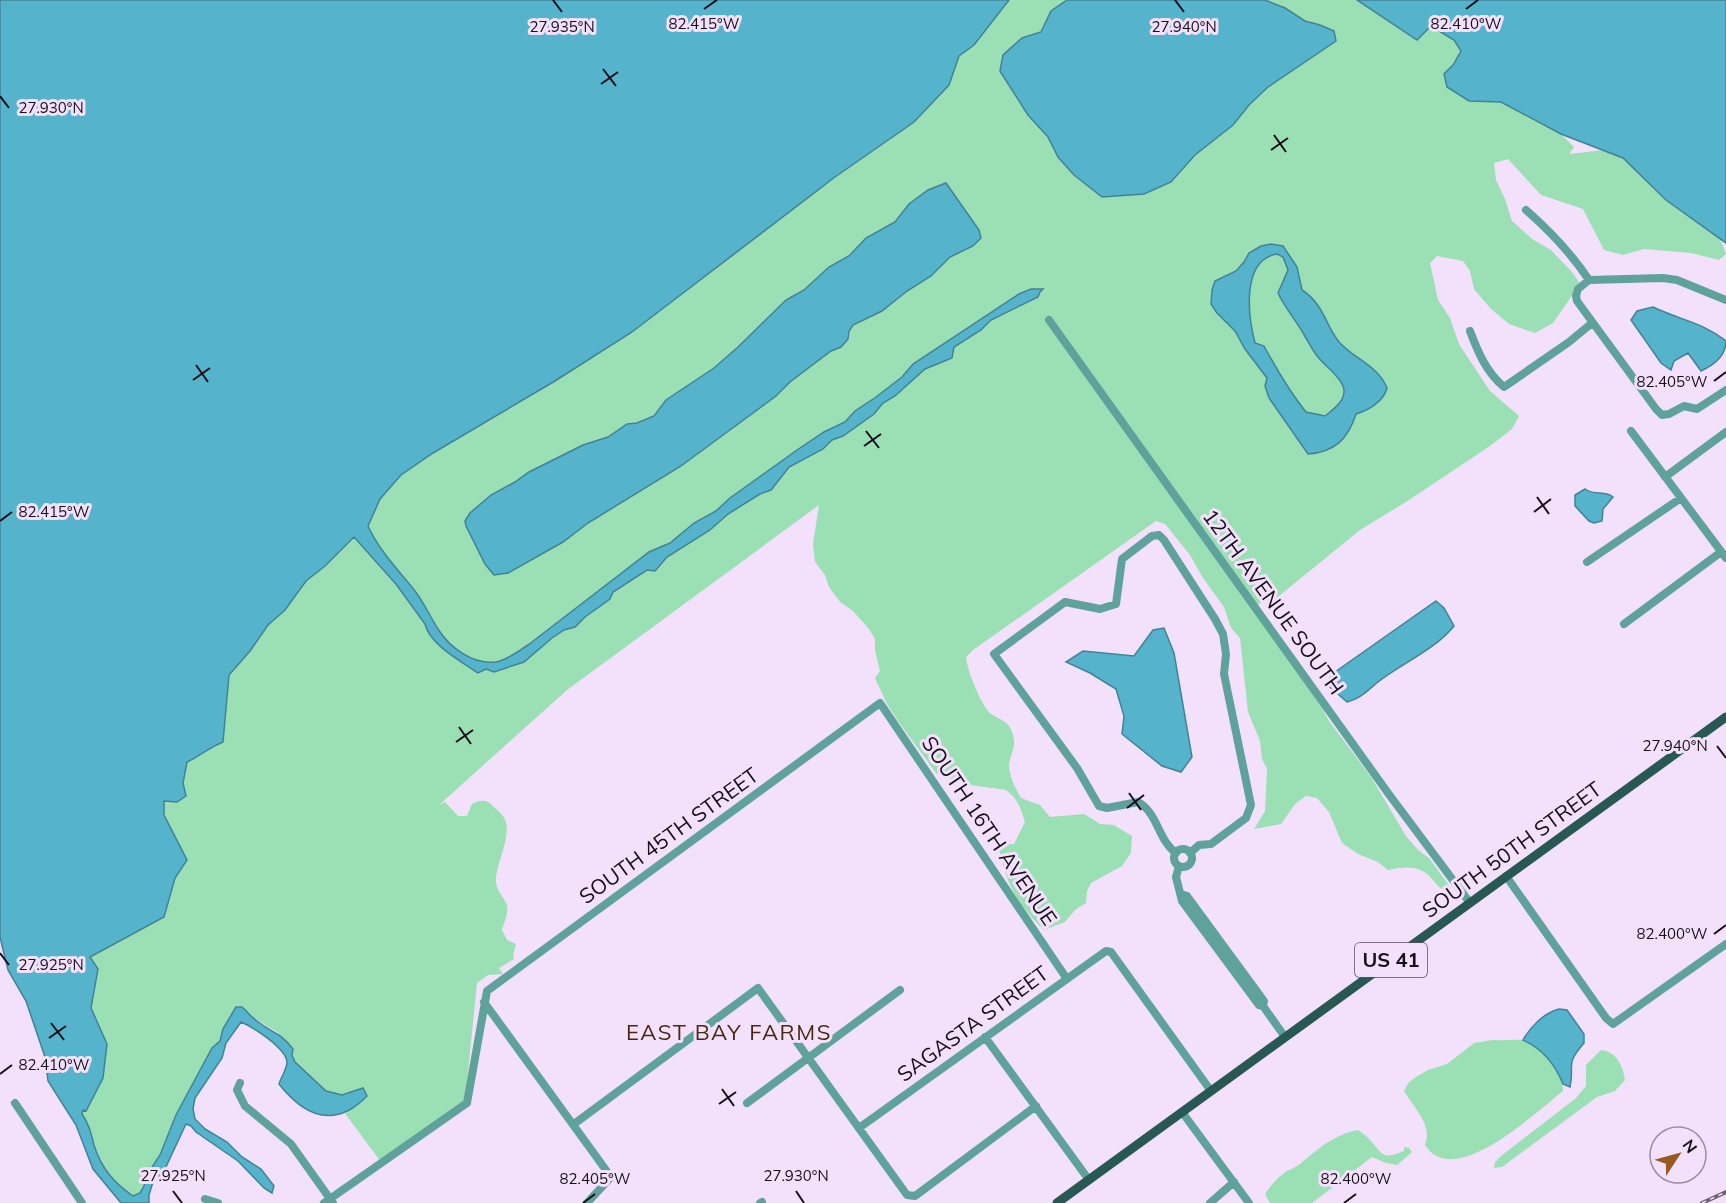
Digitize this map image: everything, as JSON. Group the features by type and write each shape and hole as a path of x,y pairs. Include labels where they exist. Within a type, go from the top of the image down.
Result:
{"main road":[{"name":"SOUTH 50TH STREET","path":"1057,1203 1726,717"}],"street":[{"path":"1526,210 1573,257 1589,280"},
{"path":"1726,300 1677,280 1651,278 1589,280 1578,290 1576,296 1592,323 1662,415 1684,406 1697,409 1726,390"},
{"name":"12TH AVENUE SOUTH","path":"1049,320 1383,786 1470,903"},
{"path":"1470,331 1478,354 1494,379 1504,387 1569,342 1592,323"},
{"path":"1623,624 1724,555 1631,431"},
{"path":"1665,477 1726,432"},
{"path":"1587,562 1681,498"},
{"path":"1176,853 1183,849 1190,853 1192,859 1184,867 1179,866 1175,861 1176,853 1161,836 1155,821 1144,806 1138,802 1107,808 1099,806 1077,768 994,654 1065,602 1100,609 1116,604 1122,559 1152,536 1159,536 1164,540 1215,619 1222,634 1226,654 1224,674 1251,805 1246,818 1211,844 1198,845 1190,853"},
{"name":"SOUTH 16TH AVENUE","path":"880,703 1067,979"},
{"name":"SOUTH 45TH STREET","path":"484,1002 487,991 880,703"},
{"path":"1179,866 1176,877 1181,894 1188,896 1264,1001 1263,1006 1286,1037"},
{"path":"1506,876 1606,1018 1614,1023 1726,944"},
{"name":"SAGASTA STREET","path":"859,1128 1106,951 1109,951 1210,1091"},
{"path":"574,1124 758,988 907,1195 917,1195 1036,1106"},
{"path":"747,1103 900,990"},
{"path":"484,1002 611,1177 587,1203"},
{"path":"240,1083 237,1090 245,1106 291,1144 329,1202 467,1103 484,1002"},
{"path":"986,1037 1089,1180"},
{"path":"15,1103 82,1203"},
{"path":"1182,1112 1248,1203"},
{"path":"1210,1203 1233,1182"},
{"path":"205,1199 218,1203"}],"green space":[{"path":"803,0 1357,0 1417,40 1431,26 1454,40 1461,51 1453,65 1444,74 1469,101 1501,102 1561,134 1574,147 1569,154 1603,150 1623,158 1666,200 1720,239 1726,254 1719,260 1691,253 1644,249 1623,255 1604,250 1583,209 1541,195 1508,159 1494,163 1496,180 1512,221 1532,239 1551,250 1579,282 1571,297 1553,323 1535,333 1509,324 1491,309 1474,289 1470,271 1463,261 1437,256 1430,263 1438,300 1450,318 1459,344 1490,391 1519,416 1512,429 1490,446 1360,530 1274,600 1269,597 1255,607 1329,721 1371,777 1406,836 1418,850 1429,858 1451,888 1450,893 1440,888 1422,871 1406,868 1388,870 1378,862 1358,854 1342,843 1329,812 1317,798 1306,796 1295,804 1281,824 1254,829 1265,811 1267,769 1262,759 1260,741 1248,712 1240,638 1231,628 1224,607 1190,555 1165,524 1156,521 966,657 972,678 986,709 1007,724 1011,730 1014,744 1009,767 1021,798 1040,805 1050,817 1084,814 1100,824 1114,825 1132,836 1131,853 1122,866 1091,883 1087,891 1086,903 1075,910 1065,922 1044,930 1014,893 999,849 1005,844 1014,844 1025,822 1020,807 1006,790 964,784 936,773 898,721 875,678 880,671 875,639 853,611 840,602 815,562 813,544 819,505 567,690 439,805 445,802 458,816 467,816 472,804 486,801 501,814 507,826 496,882 507,906 502,930 507,940 516,944 514,959 499,968 503,974 488,975 477,983 465,1102 381,1162 344,1112 364,1088 342,1095 326,1091 295,1062 277,1032 236,1007 223,1029 220,1041 212,1048 176,1115 160,1155 143,1188 133,1197 104,1168 82,1114 0,701"},
{"path":"1493,1040 1523,1040 1537,1047 1556,1068 1563,1091 1495,1143 1474,1154 1455,1159 1438,1157 1425,1145 1427,1138 1425,1124 1404,1091 1409,1082 1416,1077 1428,1070 1447,1064 1474,1043"},
{"path":"1601,1050 1607,1051 1618,1060 1625,1080 1615,1091 1597,1097 1502,1167 1494,1168 1495,1162 1501,1156 1576,1098 1586,1086 1586,1065"},
{"path":"1358,1130 1384,1154 1391,1155 1404,1151 1404,1147 1409,1148 1412,1152 1397,1165 1372,1157 1312,1203 1270,1203 1265,1194 1281,1175 1299,1165 1320,1147"}],"water":[{"path":"0,0 1009,0 974,45 959,56 949,85 914,122 835,177 632,332 555,381 433,453 401,475 380,499 368,526 382,550 415,591 448,642 470,658 487,662 501,661 532,642 649,552 670,543 694,523 716,511 730,498 797,450 824,432 845,422 855,411 902,377 913,364 1019,294 1031,289 1043,289 1038,297 991,320 981,330 954,347 952,358 925,369 895,396 883,403 874,414 843,436 832,440 823,449 789,467 771,490 760,494 728,514 710,530 667,557 655,571 647,570 613,592 610,599 575,627 564,630 552,638 524,662 494,672 486,669 478,673 447,652 433,639 396,584 354,537 306,581 285,610 268,625 229,675 223,742 187,762 183,783 186,796 177,802 164,801 164,815 187,860 175,878 164,917 90,957 98,969 91,1008 107,1044 103,1078 86,1111 83,1110 82,1114 90,1129 100,1161 109,1174 133,1196 140,1193 160,1155 176,1115 212,1048 220,1041 223,1029 236,1007 242,1007 262,1025 288,1043 293,1049 292,1055 295,1062 326,1091 342,1095 363,1088 367,1096 343,1113 321,1115 310,1111 299,1104 279,1084 286,1067 285,1056 261,1033 241,1022 226,1043 222,1058 195,1098 193,1109 195,1119 205,1129 227,1142 242,1157 261,1169 274,1186 272,1193 264,1188 238,1161 186,1124 164,1171 153,1182 149,1203 121,1203 93,1169 76,1125 48,1081 45,1057 26,1001 8,970 0,937"},
{"path":"1067,0 1265,0 1285,8 1305,21 1334,31 1336,41 1268,87 1233,125 1195,155 1171,182 1144,194 1102,197 1074,175 1058,157 1048,137 1028,115 1000,71 1003,55 1022,38 1041,32 1051,11"},
{"path":"1357,0 1726,0 1726,243 1666,200 1623,158 1561,134 1501,102 1469,101 1447,87 1444,74 1453,65 1461,51 1454,40 1431,26 1417,40"},
{"path":"946,183 979,230 981,238 973,246 950,257 931,276 882,311 853,325 848,339 841,347 831,351 790,382 776,396 681,466 588,523 563,542 508,573 494,575 485,564 466,526 465,521 470,513 491,495 529,472 583,445 608,437 627,424 637,423 654,416 666,400 714,368 786,300 804,290 829,267 849,256 866,238 895,222 909,204 928,190"},
{"path":"1271,244 1283,246 1297,267 1302,290 1316,302 1340,343 1378,374 1387,388 1383,397 1375,404 1356,414 1349,431 1339,443 1317,453 1308,454 1269,398 1265,386 1267,378 1245,349 1235,331 1211,304 1215,281 1236,271 1249,253 1261,246","holes":["1277,254 1283,257 1288,270 1278,293 1314,351 1343,386 1342,399 1325,416 1306,412 1264,346 1255,343 1249,305 1252,278 1257,267 1265,258"]},
{"path":"1653,307 1699,325 1726,341 1722,356 1701,371 1688,353 1674,361 1671,370 1661,363 1631,320 1637,311"},
{"path":"1585,489 1613,497 1603,509 1602,521 1594,523 1589,521 1575,506 1575,495"},
{"path":"1436,601 1444,608 1454,626 1438,642 1352,701 1347,702 1330,687 1327,681 1335,672"},
{"path":"1164,628 1174,653 1192,757 1181,772 1162,766 1122,734 1124,716 1116,689 1066,662 1083,651 1134,656 1153,630"},
{"path":"1559,1009 1567,1010 1584,1034 1584,1043 1572,1061 1570,1087 1563,1084 1552,1064 1542,1053 1523,1040 1538,1021"}],"railway":[{"path":"1702,1203 1726,1192"}],"district":[{"name":"EAST BAY FARMS","path":"729,1032"}]}
